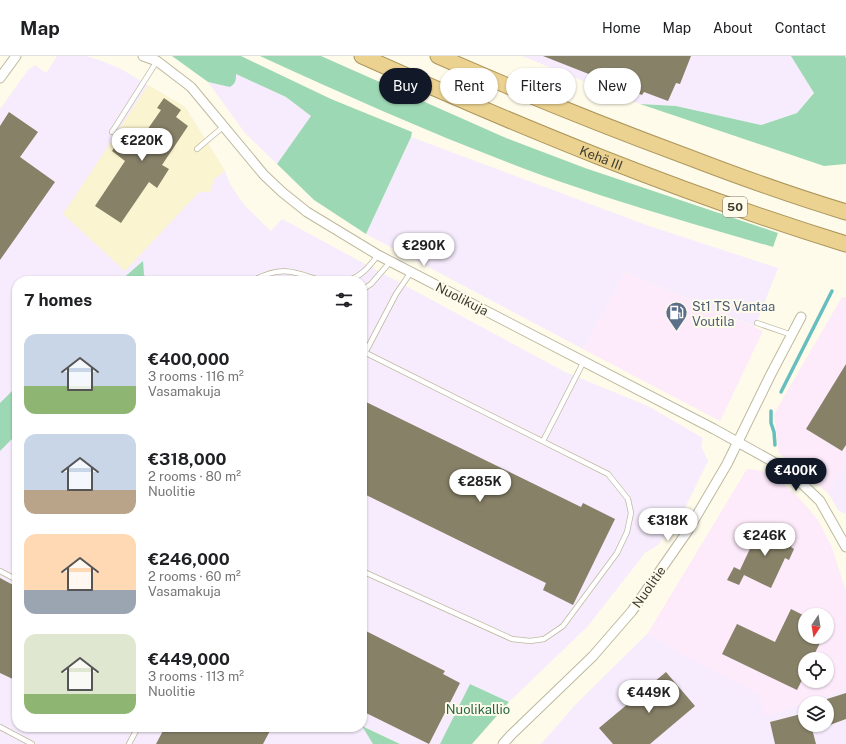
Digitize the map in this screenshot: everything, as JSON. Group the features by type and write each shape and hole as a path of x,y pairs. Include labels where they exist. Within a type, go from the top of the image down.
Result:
{"highway":[{"name":"Kehä III","path":"362,56 431,87 626,168 728,205 846,244"},
{"name":"50","path":"438,56 636,138 735,175 846,212"}],"street":[{"path":"0,78 16,56"},
{"name":"Nuolikuja","path":"143,56 157,62 191,87 250,158 282,192 307,212 326,225 378,255 739,442 788,470 820,501 842,530 846,548"},
{"name":"Nuolitie","path":"503,744 593,656 632,611 687,532 727,464 801,317"}],"lane":[{"path":"112,132 157,62"},
{"path":"197,149 224,126"},
{"path":"358,276 365,271 378,255"},
{"path":"367,287 391,261"},
{"path":"263,276 277,270 294,271 308,276"},
{"path":"367,347 396,294 411,272"},
{"path":"756,323 792,335"},
{"path":"367,354 608,474 628,499 632,513 627,532 617,553 563,626 544,639 530,641 512,639 367,573"},
{"path":"543,442 584,361"},
{"path":"0,571 12,577"},
{"path":"0,727 32,744"},
{"path":"129,744 135,732"}],"shaded area":[{"path":"57,56 87,56 121,69 185,107 225,171 230,184 245,206 271,231 282,219 565,372 648,406 703,438 701,446 708,461 682,514 658,545 645,553 588,626 509,702 470,684 440,744 400,744 367,728 367,276 12,276 12,732 366,732 373,744 0,744 0,109 28,70 35,65 46,73"},
{"path":"522,56 791,56 814,92 797,113 761,125 676,106 640,104 641,68 584,68 584,81 576,78 576,68 552,68"},
{"path":"236,73 286,97 312,116 277,164 245,133 208,82 217,84"},
{"path":"148,85 185,107 225,171 214,179 210,192 199,192 125,271 63,214"},
{"path":"411,137 646,225 778,268 755,327 625,272 583,349 366,234"},
{"path":"625,272 763,331 720,421 583,349"},
{"path":"842,297 846,297 846,463 828,493 779,453 774,414"},
{"path":"846,463 846,514 839,511 828,493"},
{"path":"747,469 762,471 777,478 799,498 818,520 832,548 846,591 846,689 825,696 798,696 798,705 765,716 677,652 648,633"},
{"path":"648,633 677,652 758,694 765,716 798,705 798,732 834,732 834,696 825,696 846,689 846,744 541,744 576,704"}],"green space":[{"path":"172,56 241,56 331,99 412,132 366,234 314,200 277,164 311,116 286,97 236,74 235,81 230,87 208,82"},
{"path":"260,56 321,56 379,82 379,104 429,104 506,138 585,168 778,233 773,247 651,211 538,174 458,143"},
{"path":"791,56 845,56 846,164 824,166 640,104 676,106 761,125 797,113 814,93"},
{"path":"143,261 145,276 126,276"},
{"path":"12,391 12,439 0,451 0,403"},
{"name":"Nuolikallio","path":"470,684 509,702 472,744 440,744"},
{"path":"367,728 400,744 373,744 366,732 367,732"}],"building":[{"path":"543,56 691,56 680,84 676,83 668,101 644,92 641,95 641,68 584,68 584,72"},
{"path":"164,98 181,110 176,117 188,126 162,165 169,169 157,188 149,182 121,223 95,206 125,161 112,151 122,136 136,146 161,110 157,108"},
{"path":"9,112 38,132 20,157 55,182 0,260 0,126"},
{"path":"846,364 846,445 842,451 806,429"},
{"path":"367,402 581,507 583,503 615,519 573,605 543,590 546,583 367,495"},
{"path":"762,523 795,538 791,547 794,549 789,560 785,558 771,588 744,575 739,585 727,580 734,567 740,570"},
{"path":"0,578 12,584 12,679 0,673"},
{"path":"791,609 798,612 798,644 820,644 816,652 798,652 797,690 722,654 737,624 775,642"},
{"path":"367,632 445,671 443,674 460,683 429,744 367,713"},
{"path":"666,672 695,706 650,744 613,744 599,728"},
{"path":"846,693 846,719 834,723 834,697"},
{"path":"798,715 798,732 813,732 816,744 775,744 770,722"},
{"path":"162,732 269,732 263,744 156,744"}],"waterway":[{"path":"781,392 832,291"},
{"path":"771,411 771,423 774,432 775,445"}],"place":[{"name":"St1 TS Vantaa Voutila","path":"677,332"}]}
